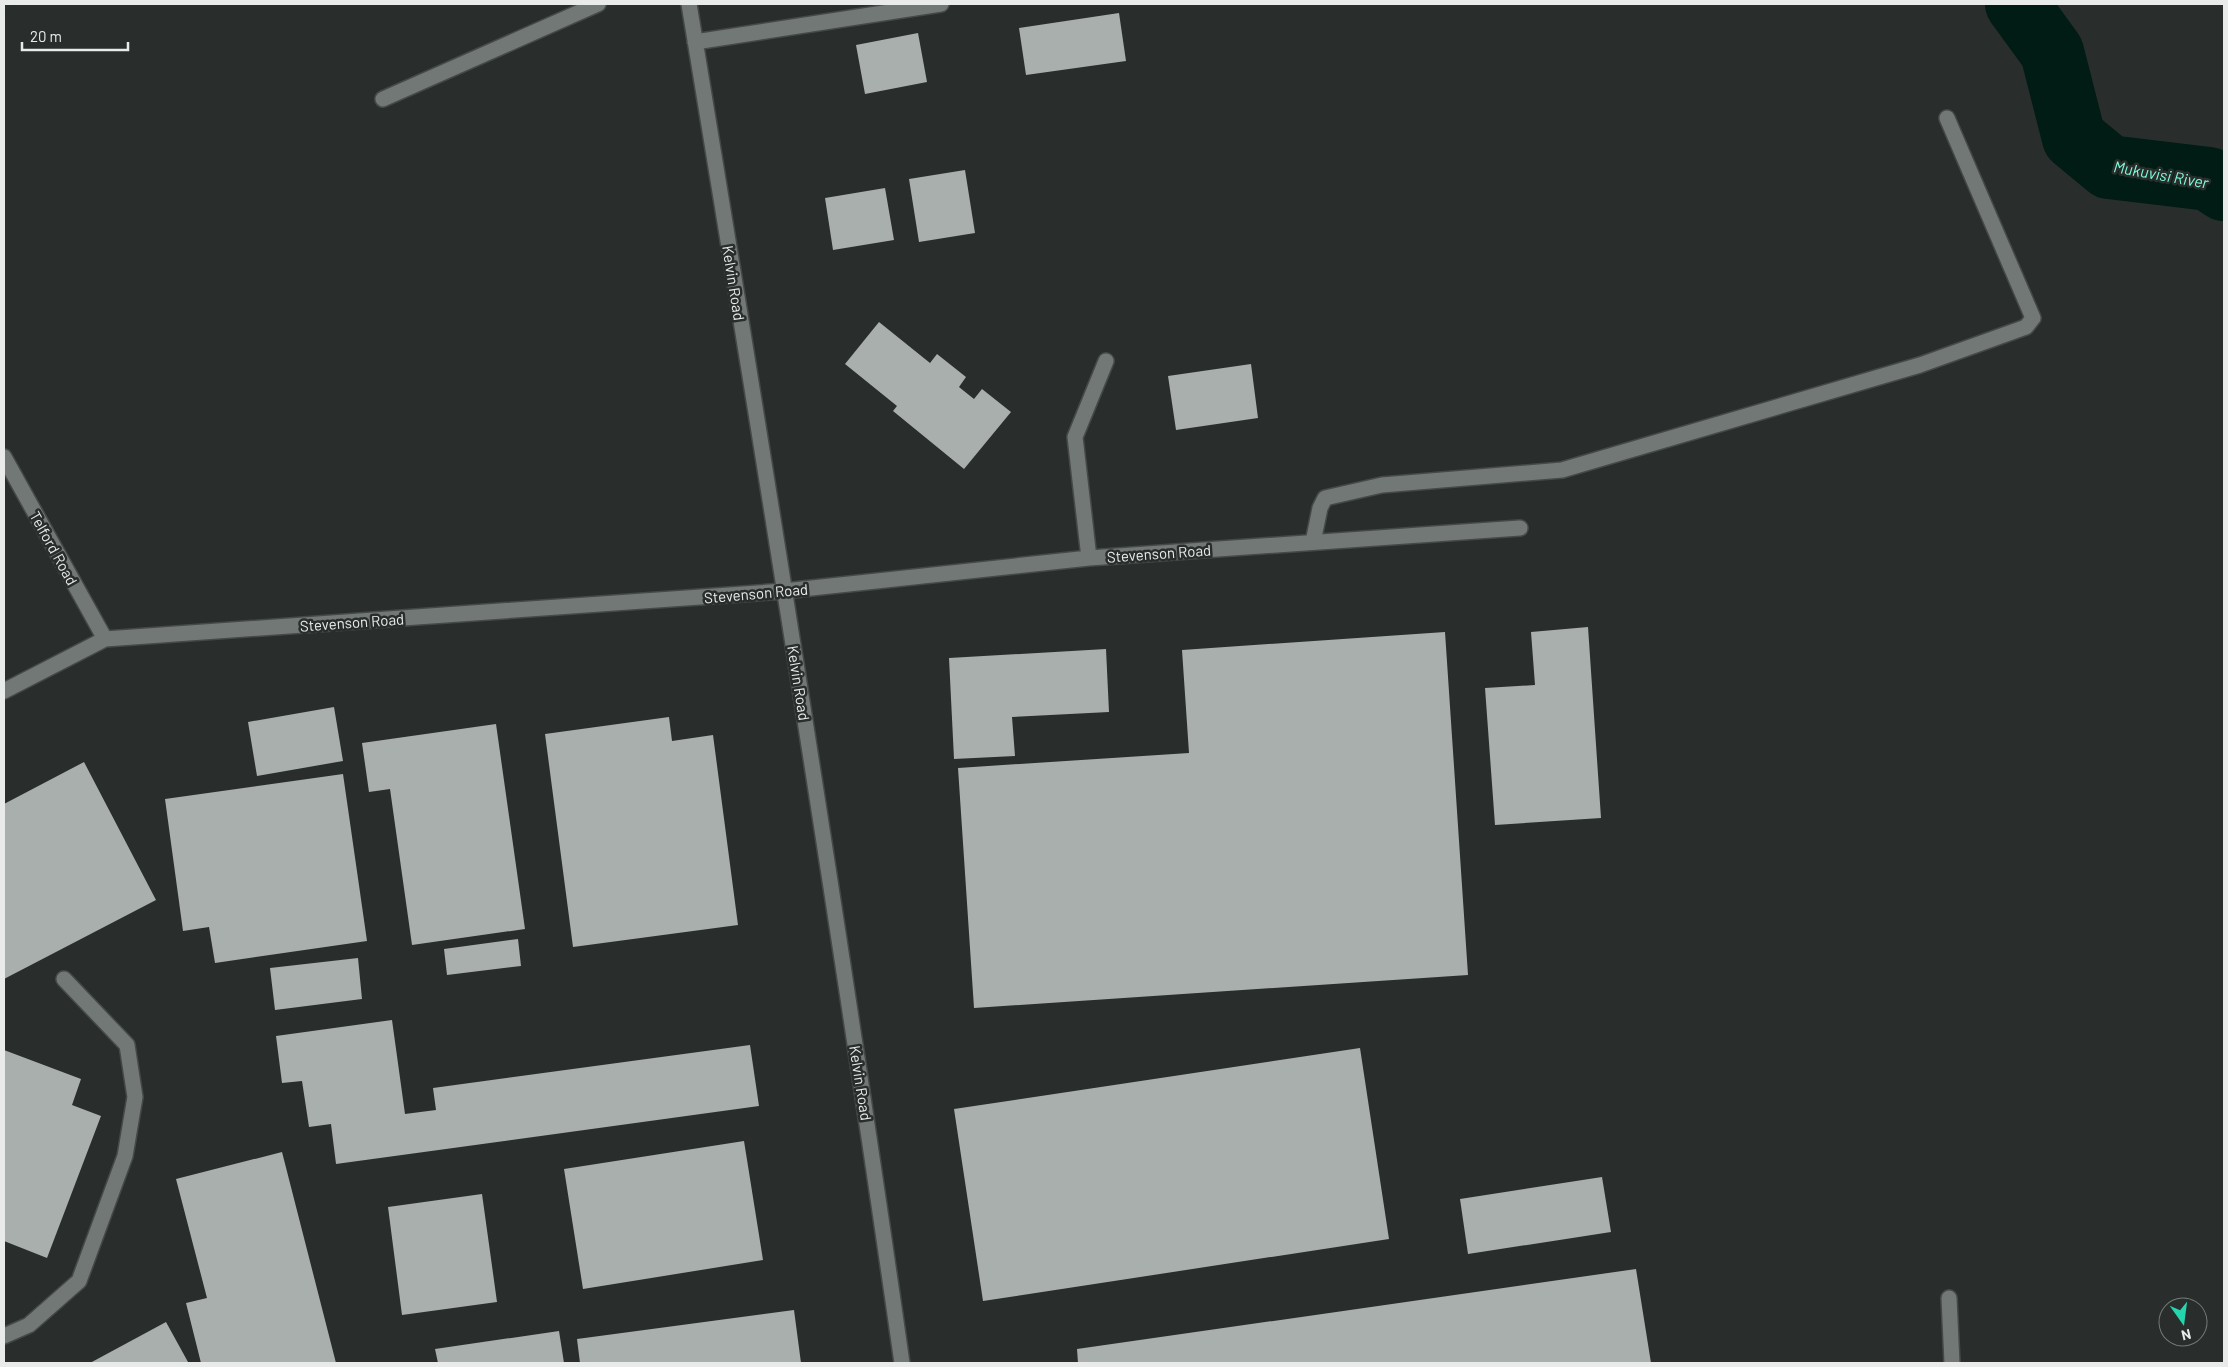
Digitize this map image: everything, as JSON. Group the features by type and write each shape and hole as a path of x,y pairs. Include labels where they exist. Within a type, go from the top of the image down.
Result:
{"street":[{"path":"383,99 598,4"},
{"name":"Kelvin Road","path":"689,4 877,1184 902,1363"},
{"path":"695,42 941,4"},
{"path":"1313,542 1320,508 1325,498 1340,493 1382,485 1562,470 1920,365 2026,327 2033,318 1947,118"},
{"path":"1089,558 1075,436 1106,361"},
{"name":"Telford Road","path":"4,457 105,639"},
{"name":"Stevenson Road","path":"4,691 105,639 784,591 1089,558 1520,528"},
{"path":"4,1336 29,1325 79,1281 125,1156 136,1097 127,1045 64,979"},
{"path":"1949,1298 1952,1363"}],"building":[{"path":"1119,13 1126,61 1026,75 1019,28"},
{"path":"918,33 927,82 865,94 856,45"},
{"path":"965,170 975,233 919,242 909,179"},
{"path":"885,188 894,240 833,250 825,198"},
{"path":"879,322 930,363 937,354 966,377 959,387 974,399 982,389 1011,412 964,469 893,411 897,406 845,364"},
{"path":"1251,364 1258,418 1176,430 1168,376"},
{"path":"1588,627 1601,818 1495,825 1485,688 1535,685 1531,632"},
{"path":"1445,632 1468,975 974,1008 958,768 1189,753 1182,650"},
{"path":"1106,649 1109,712 1012,717 1015,756 954,759 949,658"},
{"path":"334,707 343,761 257,776 248,722"},
{"path":"669,717 672,741 713,735 738,925 573,947 545,734"},
{"path":"496,724 525,929 412,945 390,789 369,792 362,743"},
{"path":"84,762 156,900 4,979 4,804"},
{"path":"343,774 367,941 215,963 209,927 183,931 165,799"},
{"path":"518,939 521,966 447,975 444,949"},
{"path":"358,958 362,999 275,1010 270,968"},
{"path":"392,1020 405,1114 436,1110 433,1088 750,1045 759,1106 336,1164 331,1124 309,1127 302,1081 282,1083 276,1036"},
{"path":"1360,1048 1389,1239 983,1301 954,1109"},
{"path":"4,1050 81,1079 72,1105 101,1116 47,1258 4,1241"},
{"path":"744,1141 763,1260 583,1289 564,1169"},
{"path":"282,1152 336,1363 201,1363 186,1303 207,1298 176,1179"},
{"path":"1602,1177 1611,1232 1468,1254 1460,1199"},
{"path":"482,1194 497,1302 402,1315 388,1207"},
{"path":"1636,1269 1651,1363 1078,1363 1077,1349"},
{"path":"794,1310 801,1363 580,1363 577,1339"},
{"path":"166,1322 188,1362 90,1363"},
{"path":"559,1331 564,1363 438,1363 435,1349"}],"waterway":[{"name":"Mukuvisi River","path":"2017,4 2052,52 2074,138 2109,167 2209,179 2224,189"}]}
